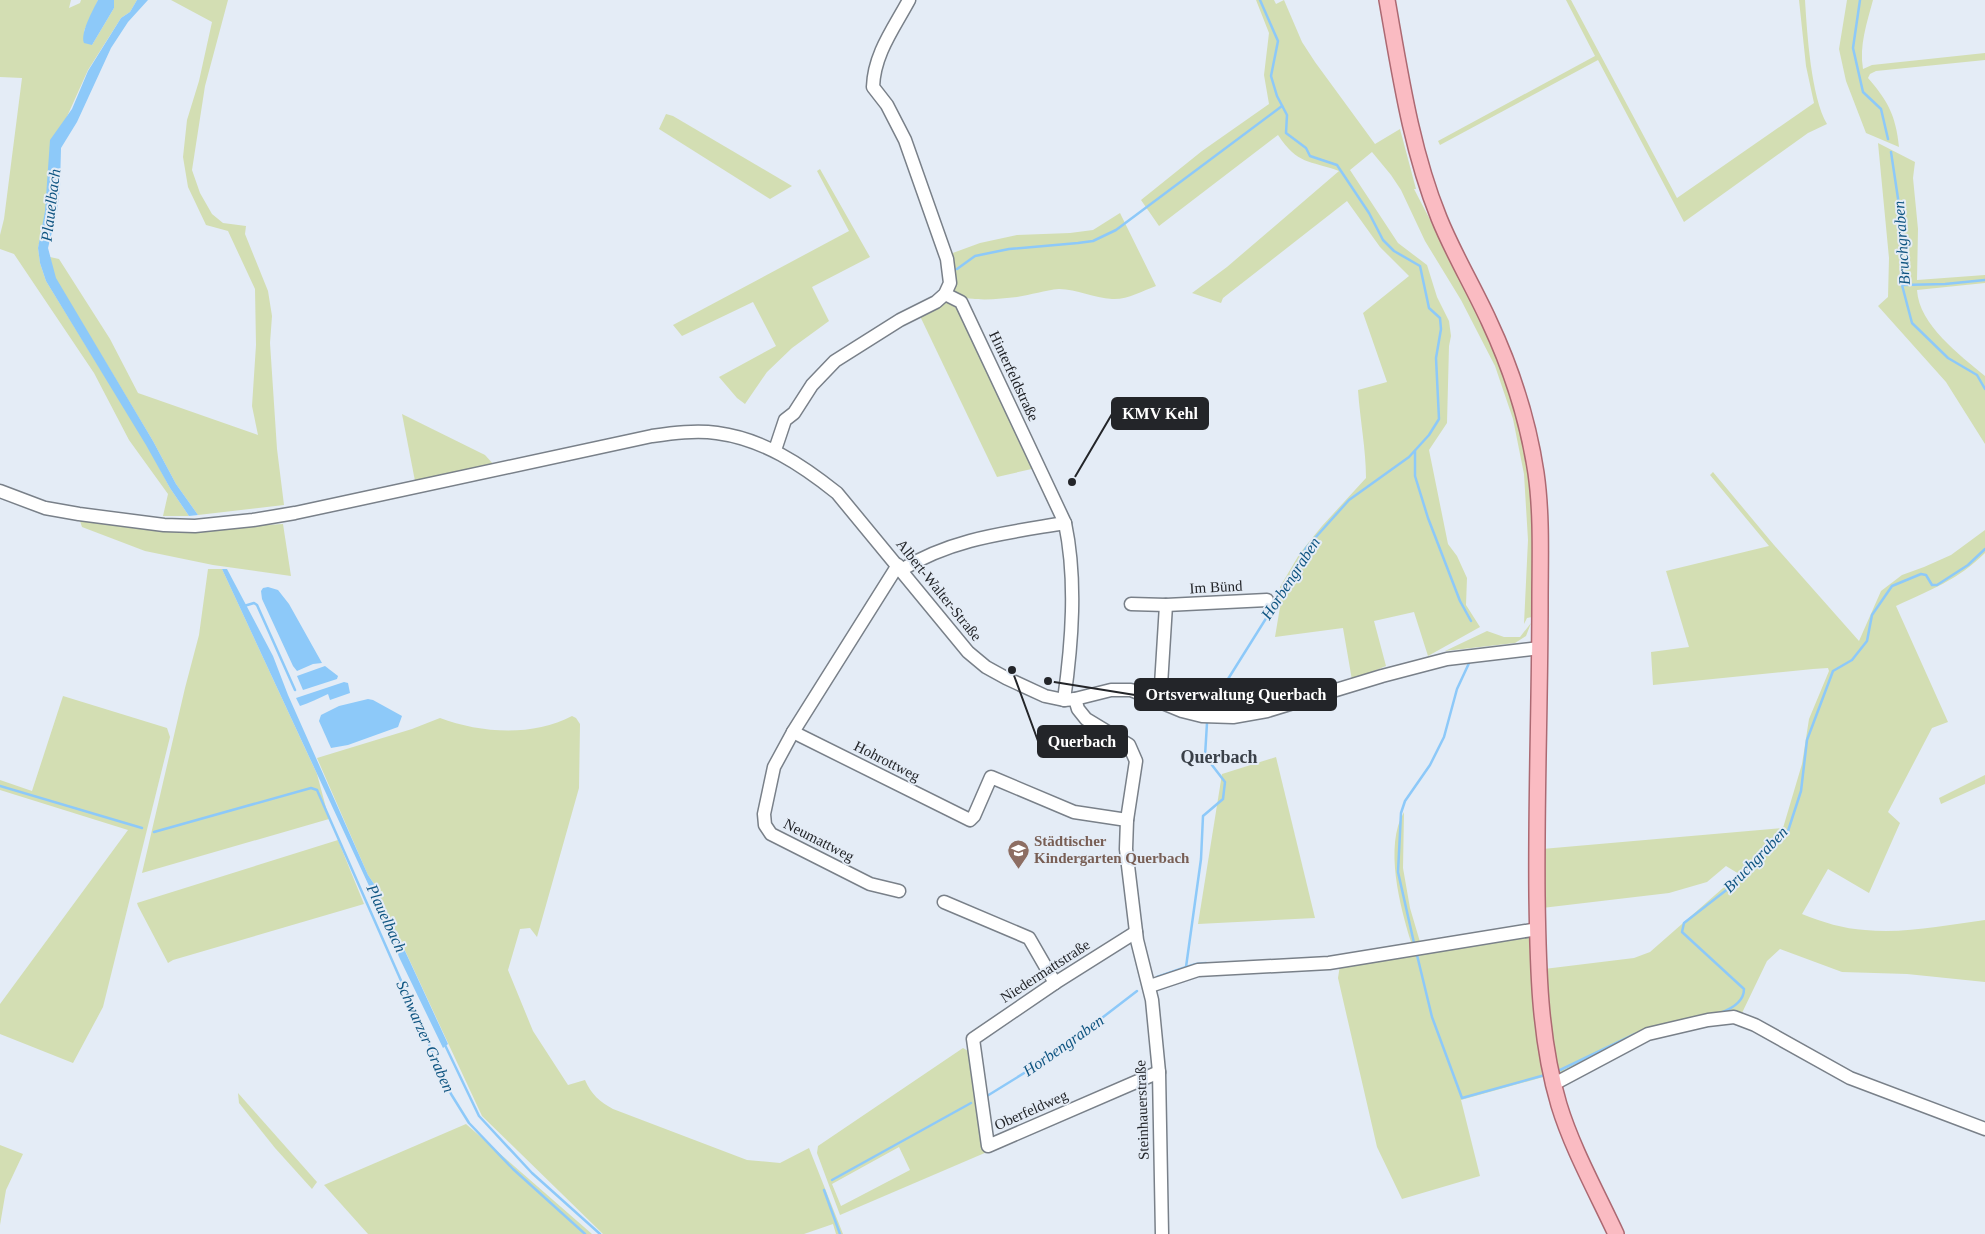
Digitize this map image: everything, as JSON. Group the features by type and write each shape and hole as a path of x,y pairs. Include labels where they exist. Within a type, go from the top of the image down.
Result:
{"main road":[{"path":"1387,0 1412,131 1439,218 1506,358 1518,391 1536,475 1539,518 1540,648 1536,825 1538,929 1544,1034 1559,1105 1568,1130 1616,1234"}],"street":[{"path":"775,450 785,420 794,413 812,385 835,361 900,320 936,302 945,294 950,283 947,260 905,140 887,104 873,86 873,71 878,55 910,0"},
{"name":"Hinterfeldstraße","path":"945,294 961,302 1065,523 1069,544 1071,611 1070,699"},
{"name":"Albert-Walter-Straße","path":"0,491 45,508 70,513 195,526 253,520 295,512 652,436 697,432 717,433 775,450 814,474 837,493 900,567 962,645 980,662 1030,690 1045,696 1070,699"},
{"path":"793,732 900,567 946,547 981,537 1065,523"},
{"name":"Im Bünd","path":"1132,604 1166,605 1266,600"},
{"path":"1160,701 1166,605"},
{"path":"1070,699 1103,691 1131,690 1182,711 1202,716 1233,717 1267,711 1434,662 1540,648"},
{"name":"Steinhauerstraße","path":"1070,699 1086,719 1129,745 1136,761 1127,820 1126,850 1136,932 1150,986 1159,1072 1162,1234"},
{"name":"Hohrottweg","path":"793,732 970,820 974,816 991,776 1074,812 1127,820"},
{"name":"Neumattweg","path":"793,732 774,767 764,814 765,825 771,834 870,884 900,891"},
{"path":"944,902 1029,938 1055,983"},
{"path":"1150,986 1198,970 1330,963 1538,929"},
{"name":"Niedermattstraße","path":"974,1039 1055,983 1136,932"},
{"path":"1554,1084 1648,1034 1708,1020 1734,1017 1754,1025 1850,1078 1985,1129"},
{"name":"Oberfeldweg","path":"974,1039 988,1146 1159,1072"}],"green space":[{"path":"0,0 71,0 69,8 80,3 81,0 98,0 84,31 92,45 114,8 114,0 137,0 130,12 121,18 88,70 65,121 38,248 40,263 46,281 147,445 170,488 189,516 163,516 168,494 129,440 94,373 14,254 0,249 0,235 4,219 22,78 0,77"},
{"path":"171,0 228,0 205,86 192,170 200,193 212,214 223,223 246,226 245,234 268,291 272,316 270,343 277,449 284,505 198,515 176,484 153,441 55,278 50,257 59,259 110,339 138,393 258,435 252,406 256,345 255,289 228,231 206,225 188,187 183,157 187,120 199,81 212,22"},
{"path":"1256,0 1274,0 1276,4 1284,0 1302,42 1375,144 1400,129 1416,189 1414,189 1437,233 1442,232 1481,311 1517,403 1532,480 1534,526 1532,617 1527,618 1524,624 1528,540 1524,474 1513,419 1495,366 1461,300 1425,241 1401,190 1372,152 1350,170 1398,243 1427,265 1437,297 1449,321 1451,336 1449,346 1447,423 1429,450 1448,544 1457,556 1467,578 1466,605 1480,627 1428,656 1414,612 1374,621 1386,666 1352,680 1343,628 1275,637 1280,607 1280,587 1300,553 1366,478 1358,390 1387,382 1363,313 1409,276 1380,247 1347,201 1223,298 1221,303 1192,293 1227,267 1339,171 1298,157 1285,145 1278,135 1159,226 1141,200 1202,151 1269,104 1264,75 1269,33"},
{"path":"1566,0 1571,0 1677,198 1814,103 1806,66 1799,0 1805,0 1809,46 1817,98 1827,124 1808,133 1684,222 1598,60 1440,145 1438,141 1595,56"},
{"path":"1847,0 1873,0 1863,43 1863,69 1872,65 1985,53 1985,60 1876,71 1870,74 1868,78 1881,94 1890,110 1896,126 1899,147 1866,133 1846,81 1839,49"},
{"path":"666,114 673,116 792,186 770,199 659,129"},
{"path":"1878,143 1915,162 1913,178 1918,229 1917,280 1985,275 1985,283 1917,290 1919,303 1933,327 1953,349 1985,376 1985,444 1946,382 1878,306 1888,297 1889,258"},
{"path":"820,169 870,257 812,287 829,321 792,348 767,372 745,404 737,398 719,377 776,346 753,302 682,336 673,325 849,231 817,171"},
{"path":"1120,213 1156,286 1129,297 1118,299 1059,289 1017,297 978,299 956,295 953,289 950,254 980,243 1017,235 1093,230"},
{"path":"951,302 960,308 1036,468 997,477 919,314 941,303"},
{"path":"402,414 485,455 494,465 415,481"},
{"path":"1713,472 1774,545 1859,641 1881,591 1902,575 1951,555 1985,530 1985,553 1975,562 1943,584 1896,606 1948,722 1932,728 1888,812 1900,823 1869,893 1828,869 1802,914 1841,927 1880,931 1925,928 1985,920 1985,982 1907,974 1842,972 1780,949 1767,961 1741,1015 1701,1018 1560,1074 1555,1069 1544,969 1634,958 1650,952 1739,874 1726,866 1707,882 1669,893 1542,908 1542,849 1783,828 1802,764 1809,719 1829,671 1828,668 1813,669 1653,685 1651,652 1689,647 1666,571 1769,546 1710,475"},
{"path":"84,519 181,530 283,524 291,576 213,565 145,551 82,527 80,521"},
{"path":"208,569 222,569 317,774 329,819 142,873 199,635"},
{"path":"1531,623 1526,636 1515,643 1445,651 1487,631 1504,637 1520,637"},
{"path":"63,696 167,728 170,737 103,1007 73,1063 0,1034 0,1004 128,830 0,790 0,780 32,791"},
{"path":"572,716 580,724 579,788 537,937 530,928 520,929 508,970 533,1031 568,1085 585,1080 596,1097 613,1109 747,1160 780,1163 809,1148 843,1234 836,1234 833,1224 804,1234 603,1234 482,1116 374,884 368,875 317,758 412,729 440,718 472,727 524,730 557,723"},
{"path":"1276,757 1315,918 1198,924 1222,774"},
{"path":"1985,775 1985,784 1941,804 1939,798"},
{"path":"1404,812 1403,868 1410,908 1420,942 1411,942 1402,911 1396,876 1395,842 1398,826"},
{"path":"338,840 364,904 168,963 137,903"},
{"path":"1529,935 1533,938 1547,1076 1461,1100 1480,1176 1402,1199 1377,1147 1338,978 1340,965"},
{"path":"963,1048 970,1052 987,1152 840,1215 817,1153 818,1146","holes":["899,1147 910,1170 841,1206 832,1184"]},
{"path":"238,1093 317,1182 312,1189 275,1148 239,1103"},
{"path":"466,1124 592,1234 368,1234 324,1185"},
{"path":"0,1145 23,1154 6,1190 0,1225"}],"water":[{"path":"98,0 114,0 114,8 92,45 84,43 83,39"},
{"path":"137,0 148,0 128,22 111,48 77,122 61,148 57,212 48,248 56,278 153,441 176,484 198,515 189,516 170,488 146,445 46,281 40,263 38,248 45,211 50,140 72,109 88,71 121,18 130,12"},
{"path":"222,569 227,569 273,656 288,695 368,875 374,884 448,1044 443,1048 399,957 389,929"},
{"path":"268,587 278,590 289,604 322,663 313,664 297,671 293,666 262,599 261,591 263,588"},
{"path":"325,666 338,676 337,679 303,690 297,676"},
{"path":"344,682 348,683 350,693 330,700 328,694 300,706 296,698"},
{"path":"368,699 402,716 398,727 348,745 331,748 319,721 321,715 339,706"}],"waterway":[{"name":"Horbengraben","path":"1213,703 1277,601 1306,548 1349,500 1409,457 1429,435 1439,419 1436,358 1441,329 1440,318 1429,308 1420,266 1394,251 1383,240 1369,213 1337,165 1310,156 1306,148 1286,133 1287,115 1277,96 1271,76 1278,41 1260,0"},
{"name":"Bruchgraben","path":"1860,0 1853,48 1863,92 1881,109 1888,139"},
{"path":"957,269 975,256 1009,249 1093,241 1116,230 1282,106"},
{"name":"Bruchgraben","path":"1891,152 1902,225 1902,285 1912,323 1948,358 1977,375 1985,389"},
{"path":"1902,285 1945,284 1985,280"},
{"path":"1415,451 1415,476 1428,518 1460,601 1471,621"},
{"name":"Bruchgraben","path":"1720,1013 1739,1001 1742,998 1744,989 1682,932 1684,923 1729,888 1788,831 1801,791 1807,740 1833,671 1852,660 1867,641 1872,615 1892,586 1921,574 1926,575 1932,585 1937,585 1968,565 1985,549"},
{"path":"244,606 254,603 257,605 295,690"},
{"path":"1414,943 1398,872 1401,813 1405,801 1430,765 1444,737 1457,689 1470,661"},
{"name":"Horbengraben","path":"1157,977 1186,967 1201,859 1203,816 1223,799 1225,782 1205,756 1207,723"},
{"name":"Schwarzer Graben","path":"0,786 142,828"},
{"name":"Schwarzer Graben","path":"154,832 311,788 317,790 451,1094 469,1123 513,1169 585,1234"},
{"name":"Bruchgraben","path":"1417,955 1432,1017 1462,1098 1545,1075"},
{"path":"1186,967 1206,963"},
{"name":"Horbengraben","path":"987,1096 1055,1054 1137,991"},
{"name":"Bruchgraben","path":"1558,1071 1635,1034"},
{"name":"Plauelbach","path":"445,1045 479,1116 532,1173 600,1234"},
{"name":"Horbengraben","path":"832,1180 971,1103"},
{"name":"Horbengraben","path":"824,1190 840,1234"}],"place":[{"name":"KMV Kehl","path":"1072,482"},
{"name":"Querbach","path":"1012,670"},
{"name":"Ortsverwaltung Querbach","path":"1048,681"},
{"name":"Städtischer Kindergarten Querbach","path":"1018,869"}],"district":[{"name":"Querbach","path":"1219,757"}]}
